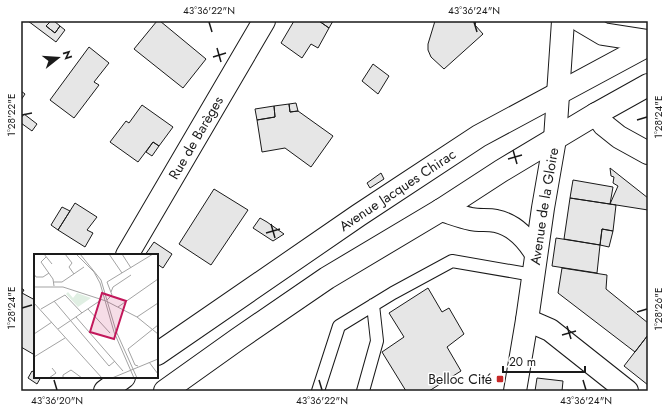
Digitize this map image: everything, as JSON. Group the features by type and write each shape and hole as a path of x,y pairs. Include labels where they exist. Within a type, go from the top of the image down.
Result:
{"main road":[{"name":"Rue de Barèges","path":"128,254 264,21"},
{"name":"Avenue de la Gloire","path":"515,391 555,139 559,93 562,21"},
{"path":"581,21 602,34 648,41"},
{"name":"Avenue Jacques Chirac","path":"158,353 359,215 472,140 648,45"},
{"path":"165,391 327,278 441,210 501,171 596,114 648,85"},
{"path":"596,114 604,126 619,137 648,153"},
{"path":"441,210 472,219 497,221 509,226 520,233 529,243 535,265"},
{"path":"527,320 550,330 627,391"},
{"path":"105,391 123,378"}],"lane":[{"path":"318,391 339,326 373,305 452,261 535,265"},
{"path":"363,391 377,341 373,305"}],"building":[{"path":"28,21 51,21 46,26 55,33 60,26 65,30 56,42"},
{"path":"51,21 54,21 60,26 55,33 46,26"},
{"path":"157,21 160,21 206,59 183,88 134,49"},
{"path":"294,21 319,21 329,28 318,48 311,44 302,58 281,43"},
{"path":"319,21 333,21 329,28"},
{"path":"435,21 476,21 475,25 483,34 444,69 431,57 428,50 428,44"},
{"path":"89,47 109,63 94,82 99,85 74,118 50,100"},
{"path":"373,64 389,76 378,94 362,81"},
{"path":"21,91 25,94 21,100"},
{"path":"296,103 298,111 290,112 289,104"},
{"path":"289,104 290,112 298,111 333,136 311,167 285,148 262,152 257,120 275,117 274,106"},
{"path":"142,105 173,127 159,146 153,142 138,162 110,142 126,121 129,123"},
{"path":"274,106 275,117 257,120 255,109"},
{"path":"24,114 37,124 32,131 21,123 21,118"},
{"path":"153,142 159,146 152,156 146,152"},
{"path":"610,168 648,198 648,210 610,204 618,186 613,183 614,177 611,176"},
{"path":"381,173 384,179 370,188 367,183"},
{"path":"573,180 613,187 610,204 570,198"},
{"path":"214,189 248,210 211,265 179,244"},
{"path":"570,198 616,205 613,231 602,229 600,245 564,239"},
{"path":"75,203 97,217 87,230 93,233 85,247 58,230"},
{"path":"62,207 70,211 58,230 51,225"},
{"path":"260,218 284,234 273,241 253,228"},
{"path":"602,229 613,231 609,247 600,245"},
{"path":"556,238 600,245 597,273 552,266"},
{"path":"154,242 172,254 163,268 158,265 158,254 146,254"},
{"path":"562,268 607,275 606,289 648,323 648,335 635,352 558,293"},
{"path":"21,288 24,290 22,293 34,299 34,352 33,354 21,347"},
{"path":"428,288 442,312 449,308 464,334 447,347 461,371 429,391 406,391 382,352 404,337 389,313"},
{"path":"648,335 648,385 624,366"},
{"path":"32,371 34,372 34,378 40,378 37,384 28,378"},
{"path":"537,378 563,381 562,391 535,391"}],"place":[{"name":"Belloc Cité","path":"500,379"}]}
